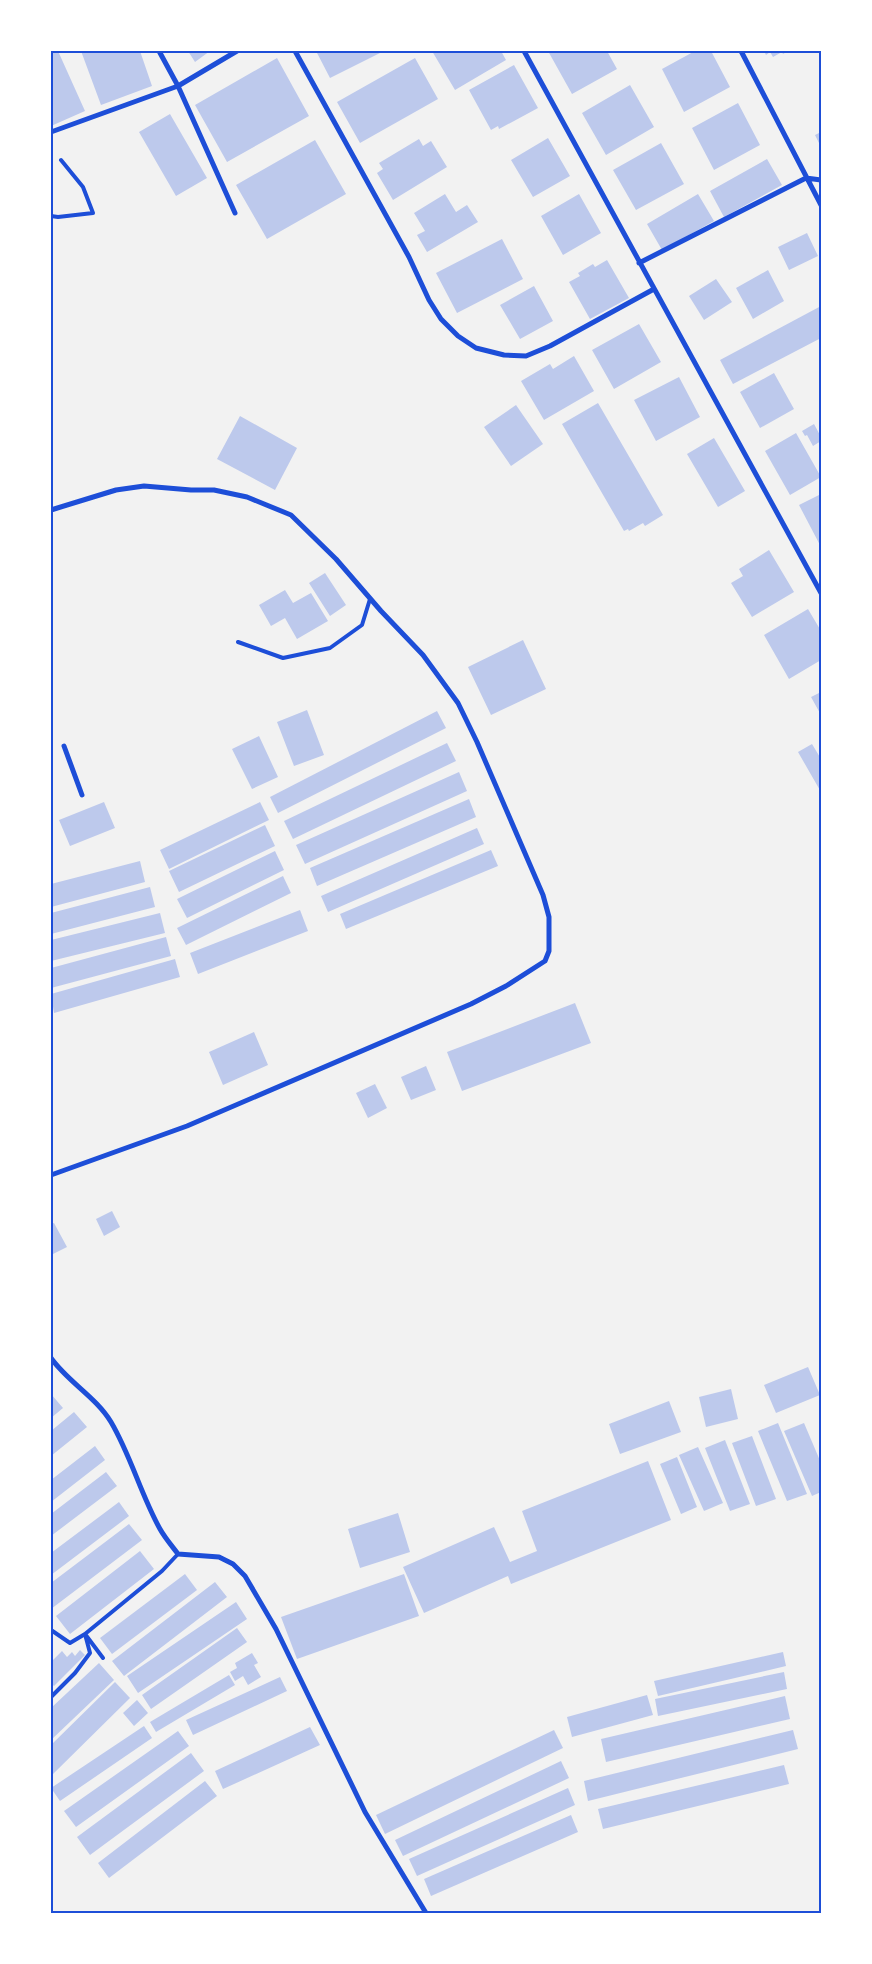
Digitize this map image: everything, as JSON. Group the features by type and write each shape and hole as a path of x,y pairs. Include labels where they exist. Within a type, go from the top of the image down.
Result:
{"street":[{"path":"159,51 178,86 235,213"},
{"path":"51,132 178,86 237,51"},
{"path":"295,51 409,257 429,300 441,319 458,336 476,348 504,355 526,356 550,346 654,289"},
{"path":"524,51 821,593"},
{"path":"741,51 821,205"},
{"path":"639,263 806,178 821,180"},
{"path":"51,510 116,490 144,486 214,490 247,497 291,515 336,559 370,599 424,655 458,703 543,895 549,917 549,951 545,961 506,986 471,1004 187,1126 51,1175"},
{"path":"64,746 82,795"},
{"path":"51,1358 110,1420 161,1530 178,1554 219,1557 233,1564 245,1576 276,1629 365,1812 426,1913"}],"lane":[{"path":"51,216 58,217 92,213 83,187 61,160"},
{"path":"238,642 283,658 330,648 362,625 370,599"},
{"path":"51,1630 70,1643 85,1634 162,1571 178,1554"},
{"path":"85,1634 103,1658"},
{"path":"51,1697 75,1673 90,1653 85,1634"}],"building":[{"path":"51,51 58,51 85,111 51,126"},
{"path":"81,51 140,51 152,86 101,105"},
{"path":"188,51 210,51 195,62"},
{"path":"316,51 384,51 330,78"},
{"path":"432,51 501,51 506,60 455,90"},
{"path":"548,51 607,51 617,69 572,94"},
{"path":"695,51 711,51 730,87 684,112 662,69"},
{"path":"764,51 788,51 773,57 770,52 766,55"},
{"path":"277,58 309,116 227,162 195,105"},
{"path":"415,58 438,99 360,143 337,102"},
{"path":"514,65 538,108 499,129 498,126 491,130 469,90"},
{"path":"630,85 654,127 606,155 582,113"},
{"path":"738,103 760,145 714,170 692,128"},
{"path":"170,114 207,178 176,196 139,132"},
{"path":"821,132 821,147 815,135"},
{"path":"548,138 570,176 533,197 511,160"},
{"path":"419,139 423,146 431,141 447,167 393,200 377,173 383,169 379,163"},
{"path":"315,140 346,194 267,239 236,185"},
{"path":"661,143 684,184 636,210 613,170"},
{"path":"767,159 782,185 724,217 710,191"},
{"path":"445,194 456,212 467,205 478,222 427,252 417,235 425,231 414,213"},
{"path":"579,194 601,233 563,255 541,216"},
{"path":"698,194 714,221 662,250 647,224"},
{"path":"807,233 818,256 789,270 778,247"},
{"path":"502,239 523,279 457,313 436,273"},
{"path":"607,260 629,298 590,319 569,282 580,276 578,273 593,264 595,267"},
{"path":"768,270 784,301 753,319 736,288"},
{"path":"716,279 732,302 704,320 689,296"},
{"path":"534,286 553,321 520,339 500,305"},
{"path":"821,306 821,338 733,384 720,360"},
{"path":"639,324 661,362 614,389 592,350"},
{"path":"574,356 594,391 544,420 521,381 550,364 553,369"},
{"path":"774,373 794,409 760,428 740,392"},
{"path":"679,377 700,417 656,441 634,400"},
{"path":"598,403 663,515 645,526 643,523 629,531 628,529 624,531 562,424"},
{"path":"516,405 543,444 511,466 484,427"},
{"path":"240,416 297,448 275,490 217,459"},
{"path":"814,424 821,437 821,441 813,446 807,435 805,436 802,431"},
{"path":"796,433 821,477 790,495 765,451"},
{"path":"714,438 745,491 718,507 687,454"},
{"path":"821,494 821,547 799,505"},
{"path":"769,550 794,592 752,617 731,583 743,576 739,569"},
{"path":"325,573 346,605 330,616 309,583"},
{"path":"285,590 293,603 311,593 328,621 297,639 285,618 271,626 259,605"},
{"path":"808,609 821,631 821,660 789,679 764,635"},
{"path":"523,640 546,689 491,715 468,667"},
{"path":"821,692 821,715 811,697"},
{"path":"307,710 324,755 294,766 277,722"},
{"path":"437,711 446,728 278,813 270,797"},
{"path":"259,736 278,777 252,789 232,749"},
{"path":"447,743 456,761 293,839 284,821"},
{"path":"812,744 821,759 821,792 798,752"},
{"path":"459,772 467,791 305,864 296,845"},
{"path":"469,799 476,817 317,886 310,868"},
{"path":"104,802 115,828 70,846 59,820"},
{"path":"260,802 269,820 169,869 160,850"},
{"path":"265,825 275,846 179,892 169,871"},
{"path":"477,828 484,844 328,912 321,896"},
{"path":"491,850 498,866 346,929 340,914"},
{"path":"275,851 284,870 187,918 177,899"},
{"path":"140,861 145,882 51,907 51,884"},
{"path":"283,876 291,893 186,945 177,928"},
{"path":"150,887 155,907 51,934 51,913"},
{"path":"300,910 308,931 198,974 190,953"},
{"path":"160,913 165,933 51,961 51,940"},
{"path":"166,937 171,956 51,988 51,968"},
{"path":"175,959 180,977 54,1013 51,994"},
{"path":"575,1003 591,1043 462,1091 447,1052"},
{"path":"254,1032 268,1065 223,1085 209,1052"},
{"path":"426,1066 436,1090 411,1100 401,1077"},
{"path":"375,1084 387,1108 368,1118 356,1093"},
{"path":"112,1211 120,1227 104,1236 96,1219"},
{"path":"54,1223 67,1247 51,1255 51,1224"},
{"path":"808,1367 820,1395 776,1413 764,1385"},
{"path":"731,1389 738,1419 706,1427 699,1397"},
{"path":"51,1394 63,1408 51,1418"},
{"path":"669,1401 681,1432 620,1454 609,1424"},
{"path":"74,1412 87,1427 51,1456 51,1431"},
{"path":"778,1423 807,1494 787,1501 758,1431"},
{"path":"804,1423 821,1463 821,1492 812,1496 784,1431"},
{"path":"752,1436 776,1499 756,1506 732,1443"},
{"path":"725,1440 750,1504 730,1511 705,1448"},
{"path":"95,1446 105,1460 51,1502 51,1480"},
{"path":"698,1447 723,1503 704,1511 679,1455"},
{"path":"677,1457 697,1507 681,1514 660,1464"},
{"path":"648,1461 671,1520 511,1584 508,1576 424,1613 403,1567 494,1527 510,1562 537,1551 522,1511"},
{"path":"106,1472 117,1486 51,1536 51,1514"},
{"path":"119,1502 129,1516 51,1575 51,1553"},
{"path":"398,1513 410,1552 360,1568 348,1529"},
{"path":"129,1524 142,1540 51,1609 51,1583"},
{"path":"140,1551 154,1569 70,1634 56,1616"},
{"path":"185,1574 197,1590 112,1654 100,1638"},
{"path":"404,1574 419,1616 297,1659 281,1617"},
{"path":"215,1582 227,1597 124,1676 112,1661"},
{"path":"236,1602 247,1619 138,1693 127,1676"},
{"path":"237,1628 247,1642 151,1709 142,1695"},
{"path":"80,1650 85,1655 54,1686 51,1683 51,1662 62,1651 67,1657 72,1652 75,1656"},
{"path":"783,1652 786,1666 658,1696 654,1681"},
{"path":"252,1653 258,1663 254,1665 261,1677 248,1685 243,1676 235,1681 230,1672 237,1668 235,1663"},
{"path":"99,1663 114,1680 51,1740 51,1708"},
{"path":"784,1672 787,1689 658,1716 655,1699"},
{"path":"229,1675 235,1685 156,1732 150,1722"},
{"path":"280,1677 287,1691 193,1735 186,1720"},
{"path":"115,1682 130,1698 51,1776 51,1745"},
{"path":"647,1695 653,1715 572,1737 567,1717"},
{"path":"785,1696 790,1719 606,1762 601,1739"},
{"path":"137,1700 148,1713 134,1726 123,1713"},
{"path":"144,1726 152,1738 60,1801 51,1788"},
{"path":"310,1727 320,1745 223,1789 215,1771"},
{"path":"554,1730 563,1748 385,1834 376,1815"},
{"path":"793,1730 798,1749 588,1801 584,1781"},
{"path":"178,1731 189,1746 76,1827 64,1811"},
{"path":"191,1753 204,1771 90,1855 77,1837"},
{"path":"561,1761 569,1778 403,1856 395,1840"},
{"path":"784,1765 789,1784 603,1829 598,1809"},
{"path":"205,1781 217,1796 109,1878 98,1863"},
{"path":"568,1788 575,1805 417,1876 409,1859"},
{"path":"571,1815 578,1832 431,1896 424,1879"}]}
